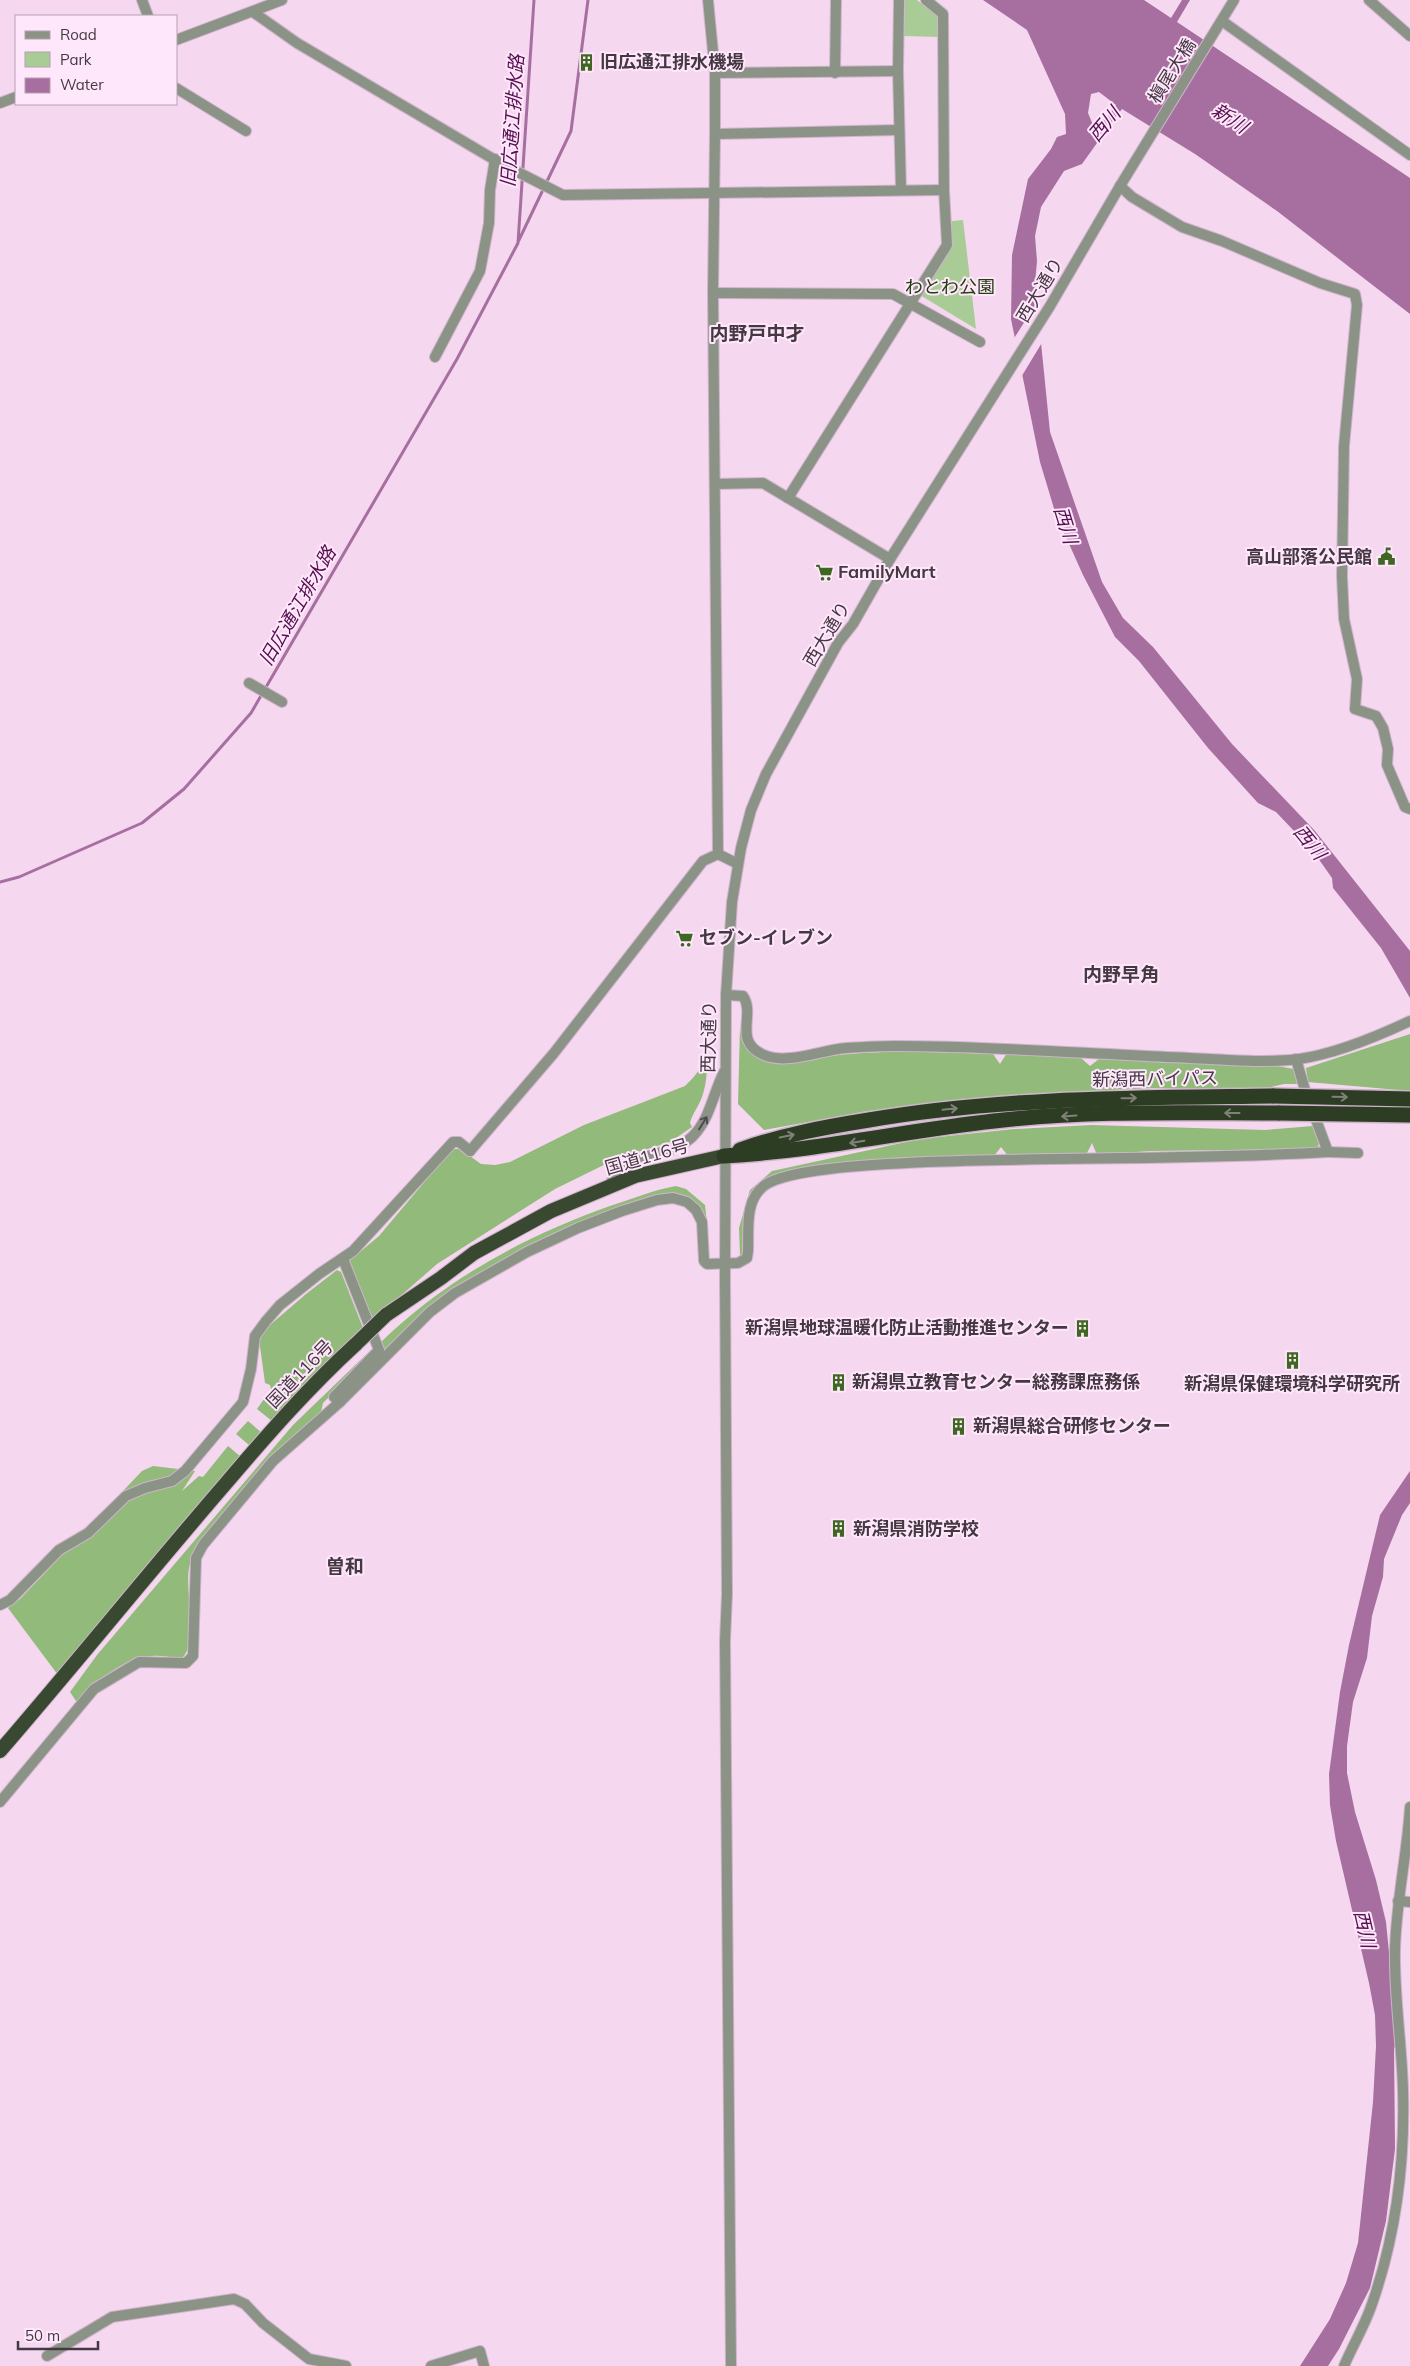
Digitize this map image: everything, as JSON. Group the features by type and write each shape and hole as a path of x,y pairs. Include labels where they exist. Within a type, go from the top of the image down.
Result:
{"highway":[{"name":"新潟西バイパス","path":"724,1156 772,1139 901,1114 992,1105 1088,1099 1274,1096 1410,1099"},
{"name":"新潟西バイパス","path":"724,1156 789,1151 994,1121 1088,1115 1280,1113 1410,1115"},
{"name":"国道116号","path":"0,1751 142,1580 285,1414 324,1373 386,1316 442,1278 474,1253 551,1211 635,1176 724,1156"}],"street":[{"path":"142,0 148,15"},
{"path":"178,39 282,0"},
{"path":"708,0 714,72 715,134 714,293 718,854"},
{"path":"835,72 836,0"},
{"path":"899,0 898,130 901,190"},
{"path":"788,498 947,245 944,190 944,14 926,0"},
{"path":"1234,0 1220,24 1410,155"},
{"path":"1369,0 1410,36"},
{"path":"253,12 297,43 498,161 563,195 704,194 714,191 944,190"},
{"name":"槇尾大橋","path":"1153,132 1220,24"},
{"path":"714,72 898,71"},
{"path":"178,89 246,131"},
{"path":"0,103 15,97"},
{"path":"715,134 898,130"},
{"name":"西大通り","path":"731,2366 725,1641 727,1594 724,1156 726,995 732,902 738,864 746,825 766,774 838,643 853,624 890,559 1006,377 1153,132"},
{"path":"436,357 480,271 490,224 490,190 498,161"},
{"path":"1120,186 1132,197 1182,227 1355,294 1357,305 1344,446 1342,576 1344,619 1357,679 1355,709 1376,716 1383,728 1388,749 1386,765 1405,807 1410,809"},
{"path":"714,293 893,294 980,342"},
{"path":"715,484 763,483 890,559"},
{"path":"249,684 282,702"},
{"path":"718,854 738,864"},
{"path":"0,1605 10,1600 59,1550 88,1533 126,1496 144,1488 172,1481 184,1471 243,1402 252,1369 256,1336 280,1305 319,1274 343,1259 375,1229 453,1142 459,1142 470,1151 554,1053 703,861 718,854"},
{"path":"726,995 743,996 746,1001 745,1030 748,1042 764,1055 778,1058 845,1048 900,1046 1205,1058 1296,1059 1326,1052 1389,1031 1410,1021"},
{"path":"1296,1059 1304,1090 1328,1152"},
{"path":"607,1187 619,1172 634,1161 669,1150 693,1137 707,1116 716,1088 725,1069"},
{"path":"0,1802 94,1689 139,1662 186,1663 193,1656 196,1558 203,1545 273,1461 340,1402 430,1312 454,1293 527,1252 578,1228 622,1211 657,1200 673,1198 687,1202 696,1210 702,1222 704,1261 708,1264 738,1263 746,1258 749,1208 756,1194 765,1185 781,1178 835,1168 887,1164 1328,1152 1358,1153"},
{"path":"340,1402 334,1397 379,1350 343,1259"},
{"path":"1344,2366 1372,2305 1388,2252 1398,2200 1403,2144 1403,2091 1395,1952 1398,1901 1410,1807"},
{"path":"1398,1901 1410,1902"},
{"path":"46,2356 112,2317 234,2299 245,2304 263,2323 309,2359 346,2366"},
{"path":"430,2366 480,2351 484,2366"}],"green space":[{"path":"905,0 917,0 939,18 939,37 904,36"},
{"name":"わとわ公園","path":"963,220 976,329 920,295 952,245 952,221"},
{"path":"740,1027 742,1039 752,1053 757,1057 776,1062 803,1062 851,1054 910,1052 993,1054 1000,1064 1007,1053 1081,1058 1090,1066 1099,1059 1271,1065 1294,1069 1298,1084 1284,1084 1258,1090 1153,1088 1007,1095 868,1111 764,1130 738,1104"},
{"path":"1410,1034 1410,1091 1308,1082 1306,1068"},
{"path":"707,1046 707,1072 704,1091 690,1123 692,1127 670,1142 618,1158 555,1189 437,1264 372,1321 349,1261 379,1236 452,1149 460,1149 481,1164 495,1165 510,1162 584,1125 685,1086 700,1068"},
{"path":"1091,1125 1265,1130 1313,1126 1319,1142 1318,1147 1315,1149 1150,1151 1097,1155 1092,1143 1086,1155 1008,1156 1001,1147 994,1156 891,1158 774,1176 758,1185 748,1202 743,1256 740,1256 739,1228 750,1190 772,1171 920,1139 1014,1129"},
{"path":"676,1186 686,1189 705,1205 707,1223 701,1208 687,1196 679,1194 666,1193 626,1206 488,1269 386,1352 381,1342 406,1319 432,1298 488,1262 517,1246 578,1218 643,1195"},
{"path":"337,1270 341,1272 363,1328 272,1421 257,1409 271,1389 270,1385 265,1383 259,1339 263,1331"},
{"path":"375,1346 373,1354 323,1403 320,1416 194,1553 189,1566 188,1578 190,1640 183,1657 152,1656 140,1658 120,1666 102,1679 78,1704 70,1692 97,1655 293,1425"},
{"path":"248,1421 262,1433 249,1445 236,1434"},
{"path":"228,1446 241,1457 58,1675 8,1608 21,1598 142,1471 153,1466 195,1471 182,1491 199,1476 203,1477"}],"water":[{"path":"983,0 1144,0 1171,18 1182,0 1190,0 1177,22 1410,178 1410,314 1277,211 1195,154 1122,109 1112,122 1112,127 1107,129 1082,164 1064,171 1041,207 1035,236 1037,261 1035,283 1050,432 1102,582 1123,618 1153,647 1232,744 1315,831 1410,951 1410,998 1381,948 1333,888 1332,878 1313,851 1276,812 1258,803 1208,748 1139,661 1115,637 1083,575 1056,515 1040,462 1011,319 1012,255 1028,179 1051,149 1057,137 1066,134 1065,114 1027,30","holes":["1099,92 1116,105 1105,119 1093,125 1088,113 1091,94"]},
{"name":"西川","path":"1410,1471 1410,1503 1402,1515 1384,1559 1383,1577 1372,1616 1367,1658 1353,1702 1347,1746 1347,1773 1355,1812 1376,1880 1386,1922 1398,2043 1394,2048 1395,2149 1386,2221 1370,2288 1339,2349 1328,2366 1300,2366 1330,2319 1346,2283 1358,2243 1373,2102 1376,2046 1375,2015 1369,1983 1336,1841 1330,1805 1329,1774 1340,1692 1349,1645 1380,1515"}],"pier":[{"path":"1039,299 1043,341 1020,379 1013,340"}],"waterway":[{"name":"旧広通江排水路","path":"0,882 19,877 142,823 184,789 251,713 457,359 518,243 534,0"},
{"name":"旧広通江排水路","path":"519,240 571,131 588,0"}],"place":[{"name":"旧広通江排水機場","path":"586,62"},
{"name":"高山部落公民館","path":"1386,557"},
{"name":"FamilyMart","path":"824,572"},
{"name":"セブン-イレブン","path":"685,938"},
{"name":"新潟県地球温暖化防止活動推進センター","path":"1083,1328"},
{"name":"新潟県保健環境科学研究所","path":"1292,1361"},
{"name":"新潟県立教育センター総務課庶務係","path":"838,1382"},
{"name":"新潟県総合研修センター","path":"959,1426"},
{"name":"新潟県消防学校","path":"839,1529"}],"district":[{"name":"内野戸中才","path":"757,333"},
{"name":"内野早角","path":"1121,974"},
{"name":"曽和","path":"345,1566"}],"water label":[{"name":"新川","path":"1230,118"}]}
